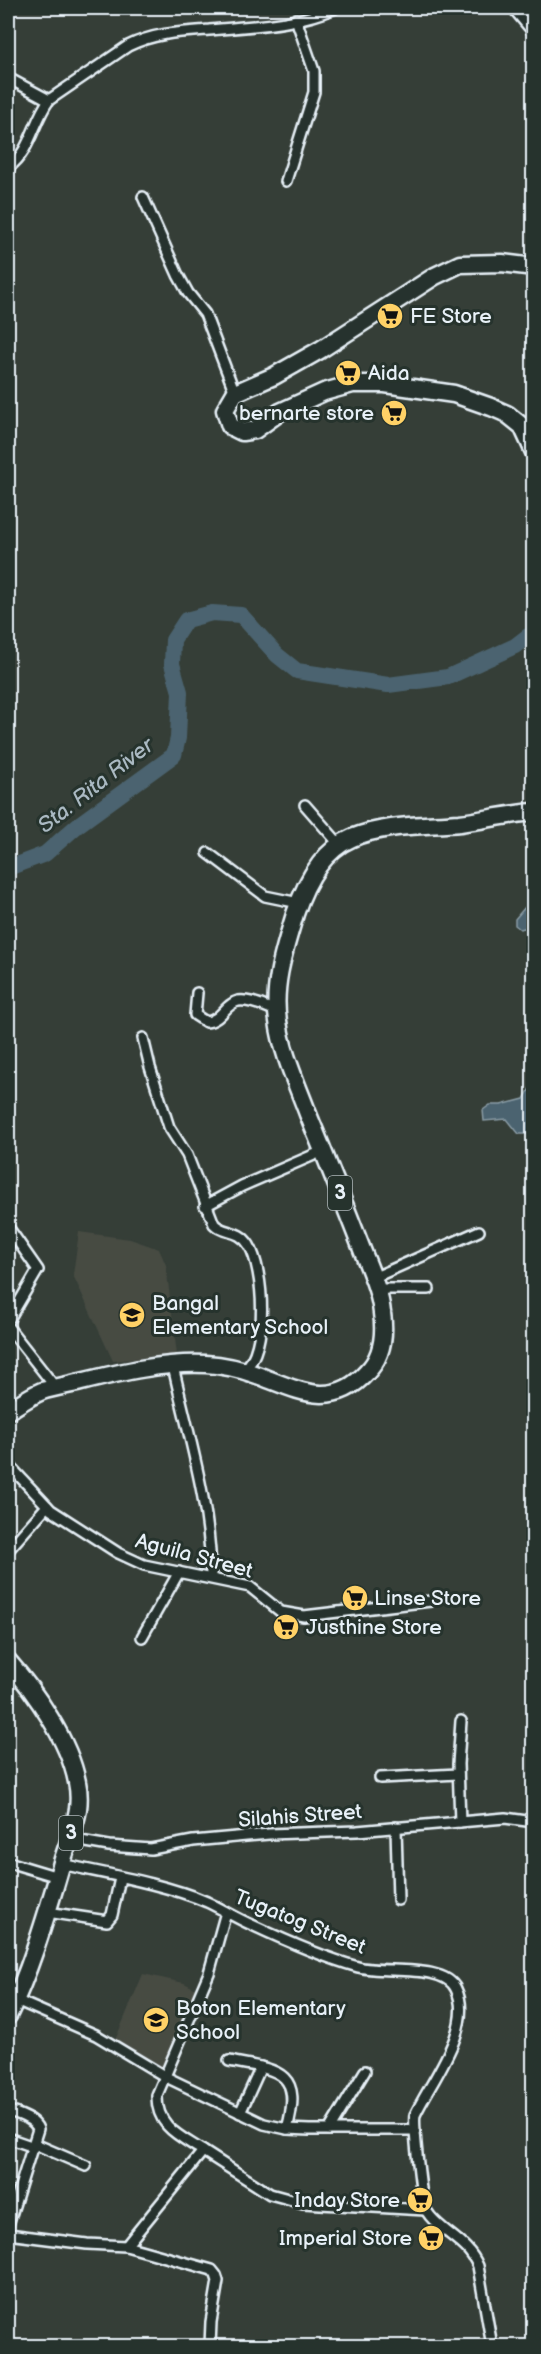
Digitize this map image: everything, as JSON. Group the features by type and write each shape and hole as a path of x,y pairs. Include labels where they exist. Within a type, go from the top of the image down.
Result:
{"highway":[{"path":"534,267 502,263 460,264 435,276 320,350 274,376 235,393 225,410 230,426 242,432 255,430 280,412 324,392 353,384 385,384 454,394 507,414 522,426 534,452"},
{"name":"3","path":"8,1412 42,1391 116,1374 173,1366 205,1364 244,1370 309,1394 328,1393 351,1385 373,1366 382,1344 382,1311 374,1283 289,1063 279,1029 277,1011 281,964 299,903 318,865 340,844 374,832 531,812"},
{"name":"3","path":"8,1661 25,1680 53,1725 77,1781 78,1807 46,1912 16,2000 8,2016"}],"street":[{"path":"8,168 18,160 27,147 40,112 49,100 128,46 142,39 165,33 252,26 296,19 336,8"},
{"path":"513,8 534,33"},
{"path":"286,181 314,92 314,71 296,19"},
{"path":"8,78 49,100"},
{"path":"143,197 178,275 188,293 205,314 235,393"},
{"path":"305,805 340,844"},
{"path":"208,853 265,896 299,903"},
{"path":"197,993 195,1015 206,1022 220,1016 236,1002 245,1001 277,1011"},
{"path":"143,1038 169,1127 187,1155 205,1206 217,1228 231,1231 244,1238 250,1246 256,1265 261,1299 260,1328 255,1355 244,1370"},
{"path":"205,1206 242,1186 323,1151"},
{"path":"8,1227 38,1270 8,1321"},
{"path":"374,1283 479,1232"},
{"path":"374,1283 429,1288"},
{"path":"8,1326 56,1388"},
{"path":"173,1366 206,1512 211,1578"},
{"name":"Aguila Street","path":"8,1464 47,1506 118,1554 144,1565 250,1587 281,1612 303,1616 431,1601"},
{"path":"10,1548 47,1506"},
{"path":"142,1637 179,1572"},
{"path":"460,1822 458,1774 461,1721"},
{"path":"380,1778 458,1774"},
{"name":"Silahis Street","path":"69,1839 110,1846 151,1849 185,1842 269,1834 505,1818 534,1822"},
{"path":"396,1827 398,1900"},
{"name":"Tugatog Street","path":"8,1862 120,1878 193,1897 251,1925 342,1962 382,1971 416,1971 435,1974 452,1982 459,1998 460,2019 452,2044 415,2115 414,2130 425,2210"},
{"path":"46,1912 107,1921 112,1915 120,1878"},
{"path":"226,1912 209,1973 157,2095 157,2109 162,2120 170,2129 203,2151 270,2194 284,2199 303,2203 425,2210 473,2254 478,2266 492,2346"},
{"path":"16,2000 96,2036 166,2077 264,2124 286,2129 414,2130"},
{"path":"230,2061 278,2072 290,2086 293,2105 286,2129"},
{"path":"240,2113 261,2067"},
{"path":"329,2130 364,2071"},
{"path":"8,2110 37,2124 39,2129 8,2225"},
{"path":"8,2138 34,2145 86,2166"},
{"path":"126,2246 203,2151"},
{"path":"8,2234 87,2244 126,2246 212,2270 218,2281 211,2322 210,2346"}],"shaded area":[{"name":"Bangal Elementary School","path":"79,1232 130,1239 159,1249 166,1265 177,1355 113,1361 73,1275"},
{"name":"Boton Elementary School","path":"143,1974 184,1983 200,1991 165,2076 113,2045"}],"water":[{"path":"533,890 533,926 520,929 515,925 515,919 526,906"},
{"path":"533,1083 533,1134 519,1134 507,1119 484,1121 483,1110 490,1105 501,1105 524,1099"}],"waterway":[{"name":"Sta. Rita River","path":"8,868 45,854 78,825 174,755 178,738 180,692 172,664 173,640 186,620 212,613 241,615 277,655 297,671 388,685 448,677 515,646 528,636 534,637"}],"place":[{"name":"FE Store","path":"390,316"},
{"name":"Aida","path":"348,373"},
{"name":"bernarte store","path":"394,413"},
{"name":"Bangal Elementary School","path":"132,1315"},
{"name":"Linse Store","path":"355,1598"},
{"name":"Justhine Store","path":"286,1627"},
{"name":"Boton Elementary School","path":"156,2020"},
{"name":"Inday Store","path":"420,2200"},
{"name":"Imperial Store","path":"431,2238"}]}
